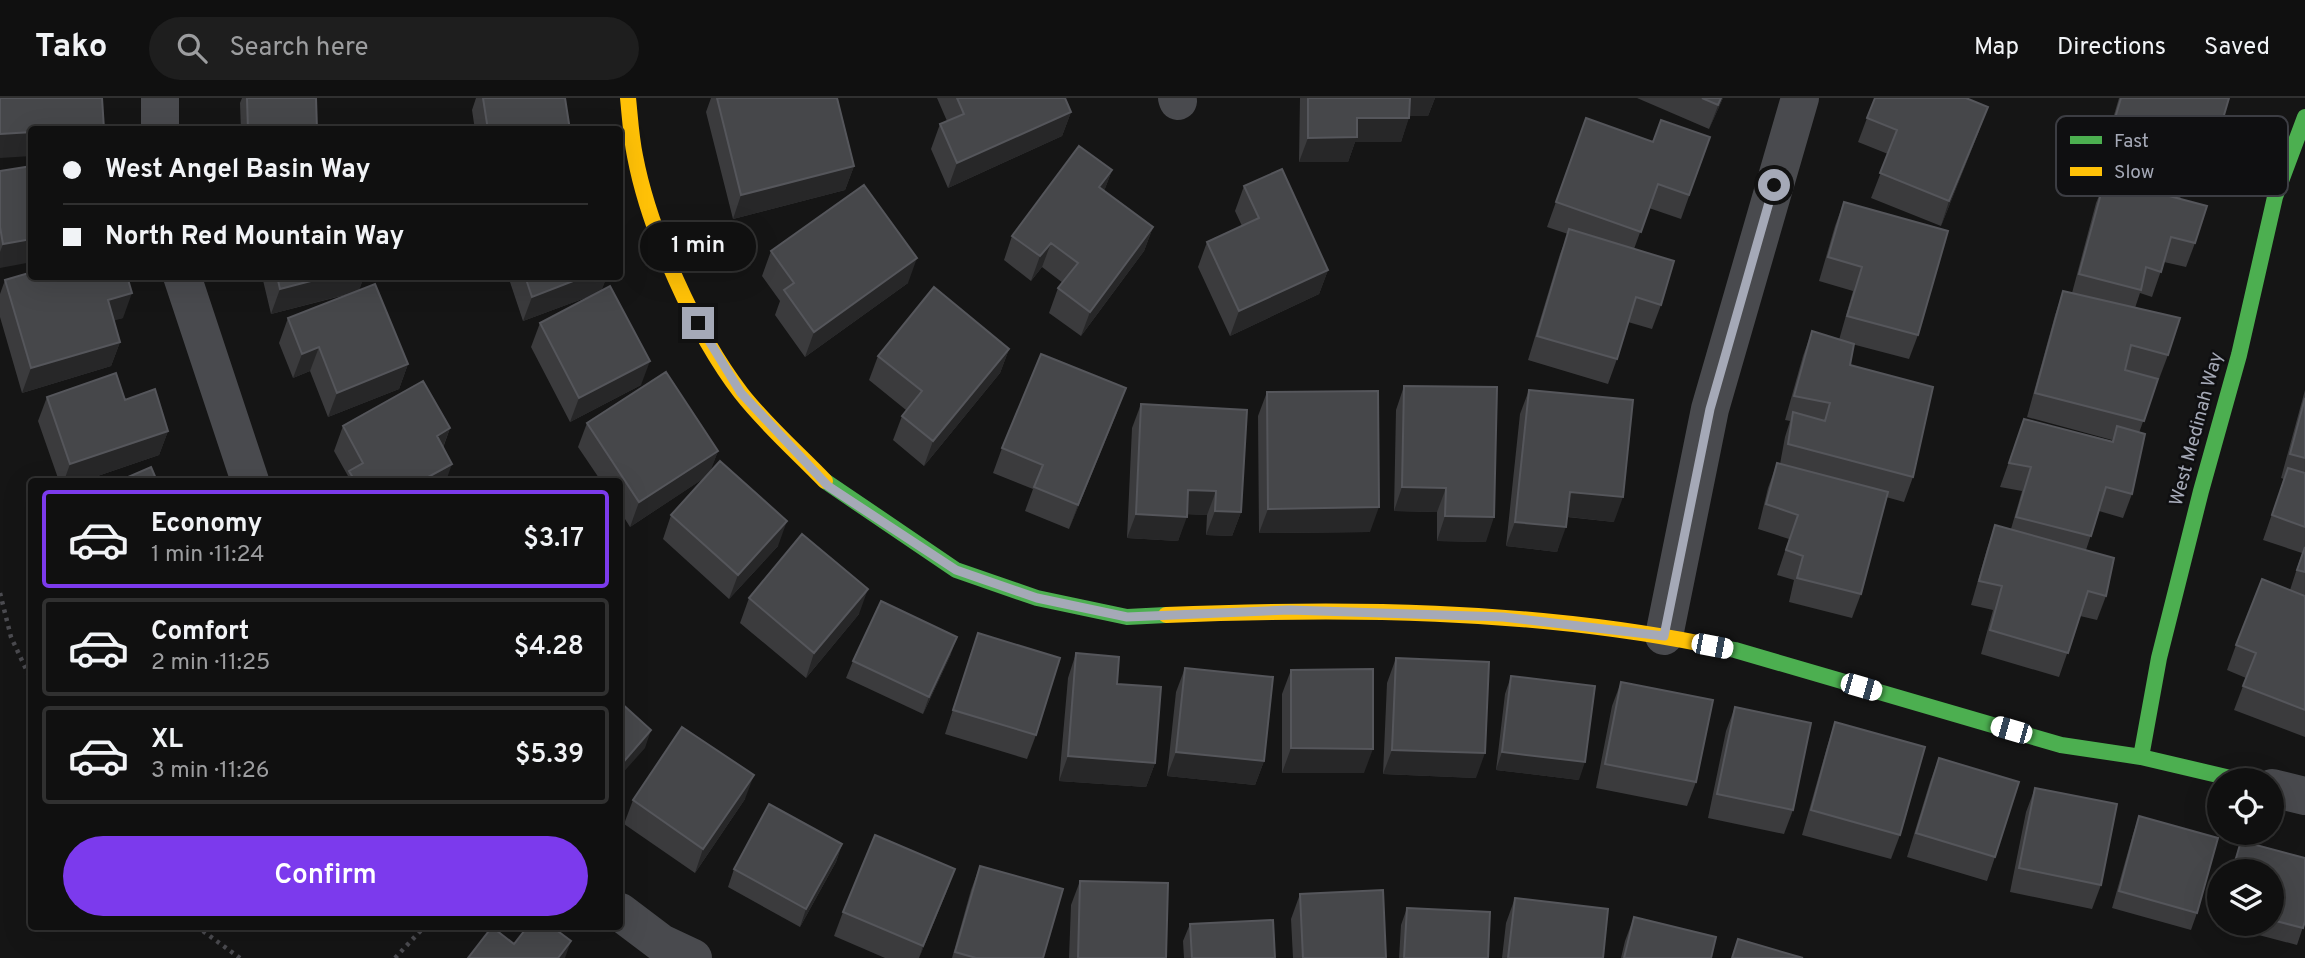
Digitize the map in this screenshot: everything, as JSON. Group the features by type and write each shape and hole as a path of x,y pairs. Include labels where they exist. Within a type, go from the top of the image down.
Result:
{"street":[{"path":"160,98 160,126"},
{"path":"628,98 635,156 653,224 678,284 708,342 741,393 828,486 956,570 1037,598 1127,617 1289,610 1490,617 1664,636 1735,650 2061,745 2141,757 2207,772"},
{"path":"1664,636 1710,409 1800,98"},
{"name":"West Medinah Way","path":"2288,162 2305,117"},
{"name":"West Medinah Way","path":"2141,757 2159,659 2201,491 2239,355 2275,196"},
{"path":"183,280 249,478"},
{"path":"2284,791 2305,796"},
{"path":"623,914 661,943 693,958"}],"path":[{"path":"0,593 10,637 28,674"},
{"path":"202,930 240,958"},
{"path":"395,958 421,930"}],"building":[{"path":"0,98 102,98 104,126 28,126 28,132 0,134"},
{"path":"247,98 316,98 317,126 248,126"},
{"path":"483,98 565,98 569,126 487,126"},
{"path":"717,98 837,98 854,166 741,195"},
{"path":"957,98 1065,98 1071,112 957,163 940,124 964,114"},
{"path":"1308,98 1410,98 1409,118 1357,118 1357,137 1308,138"},
{"path":"1702,98 1721,98 1718,105"},
{"path":"1875,98 1966,98 1988,107 1949,201 1880,173 1897,130 1867,118"},
{"path":"2121,98 2229,98 2224,116 2116,116"},
{"path":"1586,118 1653,142 1661,120 1710,137 1689,195 1658,184 1641,232 1556,202"},
{"path":"1079,146 1112,170 1099,187 1153,227 1090,312 1058,288 1078,263 1051,243 1040,256 1012,236"},
{"path":"28,167 28,240 3,244 0,227 0,171"},
{"path":"1282,169 1328,270 1239,311 1207,242 1259,218 1244,186"},
{"path":"864,185 917,258 814,332 784,290 794,283 771,251"},
{"path":"2100,196 2169,196 2207,206 2195,243 2171,237 2161,272 2146,267 2141,290 2079,274"},
{"path":"1844,202 1948,231 1918,335 1847,316 1862,267 1828,257"},
{"path":"1569,229 1674,261 1661,305 1636,297 1617,359 1537,336"},
{"path":"28,273 28,280 128,280 132,293 108,300 120,342 31,368 5,280"},
{"path":"278,280 315,280 280,289"},
{"path":"526,280 576,280 532,297"},
{"path":"375,284 408,364 337,393 319,347 302,354 288,318"},
{"path":"610,286 650,361 579,398 540,323"},
{"path":"934,287 1009,349 933,441 902,416 922,391 878,356"},
{"path":"2063,291 2180,318 2168,355 2131,345 2125,370 2158,379 2144,421 2035,393"},
{"path":"1812,331 1854,344 1850,365 1933,387 1913,477 1788,444 1793,412 1825,421 1830,403 1794,396"},
{"path":"1041,354 1126,388 1078,505 1034,487 1043,465 1002,448"},
{"path":"666,372 718,451 639,502 587,423"},
{"path":"116,373 125,400 155,389 168,431 70,464 47,397"},
{"path":"423,381 450,428 437,436 452,464 426,478 353,478 349,471 363,463 343,426"},
{"path":"1404,386 1497,387 1494,517 1445,516 1446,488 1402,487"},
{"path":"1529,390 1633,400 1623,497 1570,492 1566,527 1515,522"},
{"path":"1378,391 1379,507 1268,509 1267,392"},
{"path":"2305,398 2305,458 2290,454"},
{"path":"1141,404 1247,410 1241,512 1215,511 1216,491 1188,490 1187,517 1136,514"},
{"path":"2024,419 2113,442 2117,426 2145,434 2132,494 2106,487 2091,536 2016,517 2031,467 2009,463"},
{"path":"720,461 787,521 738,575 671,515"},
{"path":"1777,463 1888,492 1861,594 1797,578 1803,556 1786,550 1798,515 1766,504"},
{"path":"151,467 156,478 126,478"},
{"path":"2288,468 2305,473 2305,527 2272,515"},
{"path":"1995,525 2114,558 2106,596 2088,591 2068,653 1990,630 2002,586 1979,581"},
{"path":"802,534 868,589 814,653 749,598"},
{"path":"2305,547 2305,572 2297,570"},
{"path":"2262,579 2305,596 2305,710 2243,686 2256,653 2236,645"},
{"path":"881,601 957,637 929,697 853,661"},
{"path":"978,633 1060,658 1036,735 953,710"},
{"path":"1076,653 1119,657 1117,684 1161,687 1155,763 1068,756"},
{"path":"1396,658 1489,662 1485,753 1392,750"},
{"path":"1185,668 1273,677 1264,761 1176,752"},
{"path":"1373,669 1373,749 1291,748 1291,670"},
{"path":"1511,676 1595,686 1585,762 1502,752"},
{"path":"1621,682 1713,700 1696,782 1605,764"},
{"path":"623,705 651,730 623,763"},
{"path":"1735,707 1811,723 1793,810 1717,794"},
{"path":"1835,722 1925,747 1900,835 1811,810"},
{"path":"682,727 754,775 703,849 633,800"},
{"path":"1939,758 2019,782 1995,857 1916,833"},
{"path":"2035,788 2117,804 2101,885 2019,868"},
{"path":"769,804 842,844 806,909 734,869"},
{"path":"2139,816 2207,835 2207,845 2216,845 2212,859 2207,859 2207,877 2197,913 2119,891"},
{"path":"875,835 955,869 923,946 843,912"},
{"path":"2240,845 2256,845 2305,858 2303,928 2284,923 2284,859 2236,859"},
{"path":"980,866 1063,889 1043,958 976,958 955,952"},
{"path":"1080,881 1168,883 1166,958 1078,958"},
{"path":"1383,890 1386,958 1303,958 1300,894"},
{"path":"1515,898 1608,909 1603,958 1508,958"},
{"path":"1407,908 1490,912 1488,958 1404,958"},
{"path":"1634,917 1716,937 1711,958 1624,958"},
{"path":"1273,920 1275,958 1192,958 1190,924"},
{"path":"490,930 496,930 514,944 525,930 556,930 571,941 558,958 468,958"},
{"path":"1738,939 1803,958 1732,958"}],"traffic: fast":[{"path":"2288,162 2305,117"},
{"path":"2141,757 2159,658 2239,355 2275,196"},
{"path":"825,481 956,570 1037,598 1127,617 1166,615"},
{"path":"1703,644 1735,650 2061,745 2141,757 2207,772"}],"traffic: slow":[{"path":"628,98 634,149 651,216 691,311 741,393 825,481"},
{"path":"1166,615 1300,612 1435,614 1570,624 1703,644"}],"route":[{"path":"698,323 741,393 828,486 956,570 1037,598 1127,617 1289,610 1503,617 1664,636 1710,409 1774,185"}]}
